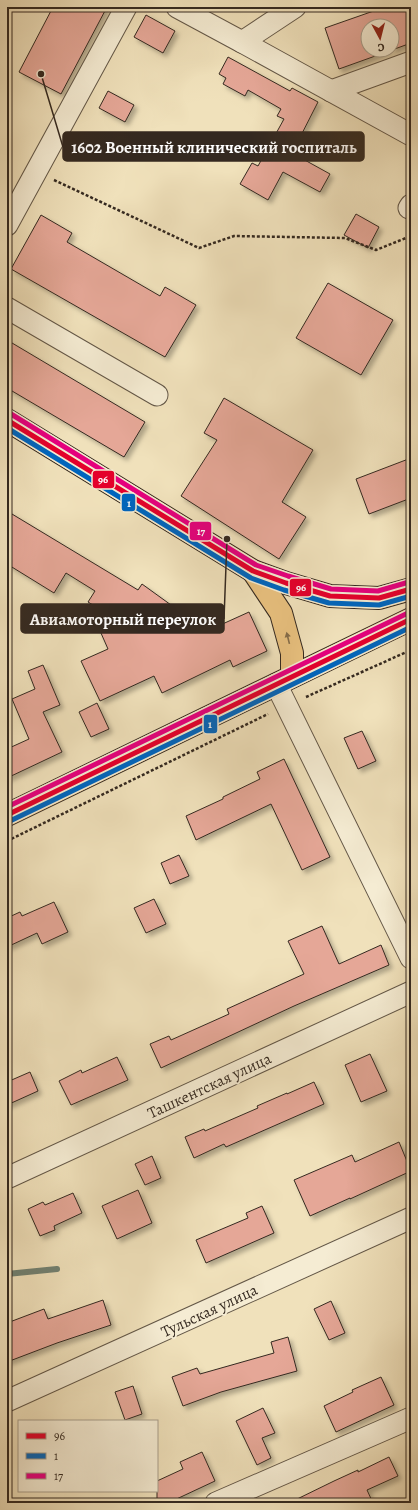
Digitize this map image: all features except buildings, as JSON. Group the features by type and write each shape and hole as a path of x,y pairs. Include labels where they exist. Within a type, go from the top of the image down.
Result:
{"main road":[{"path":"7,420 253,571 286,583 330,596 380,598 411,589"},
{"path":"253,571 281,613 292,653 284,680"},
{"path":"7,815 411,619"}],"street":[{"path":"7,225 126,7"},
{"path":"177,7 411,135"},
{"path":"242,42 295,7"},
{"path":"331,91 411,62"},
{"path":"7,308 157,395"},
{"path":"284,680 287,706 411,958"},
{"name":"Ташкентская улица","path":"7,1178 411,992"},
{"name":"Тульская улица","path":"7,1401 411,1218"},
{"path":"216,1503 411,1418"}],"path":[{"path":"48,178 199,248 234,236 345,238 376,250 411,236"},
{"path":"7,841 287,706 411,650"}],"waterway":[{"path":"7,1274 57,1269"}],"transit line":[{"name":"17","path":"11,414 256,565 331,589 378,591 409,582"},
{"name":"96","path":"7,420 253,571 286,583 330,596 379,598 411,589"},
{"name":"1","path":"7,428 251,578 284,590 329,603 379,605 411,596"},
{"name":"17","path":"7,807 408,613"},
{"name":"96","path":"7,815 411,619"},
{"name":"1","path":"10,821 411,627"}],"place":[{"name":"1602 Военный клинический госпиталь","path":"41,74"},
{"name":"Авиамоторный переулок","path":"227,539"}]}
